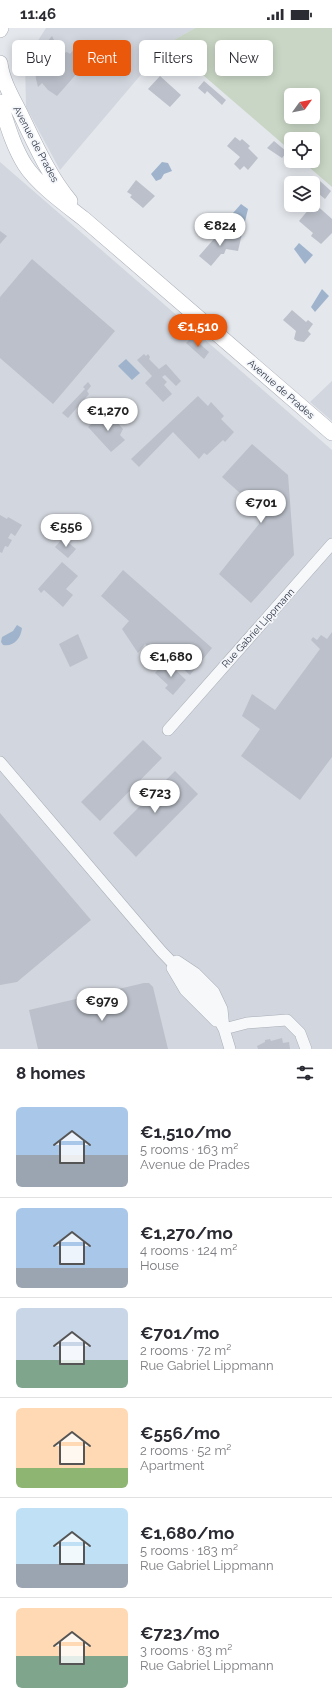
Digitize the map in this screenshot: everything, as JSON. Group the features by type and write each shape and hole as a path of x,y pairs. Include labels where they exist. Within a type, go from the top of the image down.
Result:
{"main road":[{"name":"Avenue de Prades","path":"0,63 11,96 40,153 62,191 84,219"},
{"name":"Avenue de Prades","path":"0,102 11,136 26,166 57,199 84,219 332,433"}],"street":[{"name":"Rue Gabriel Lippmann","path":"168,730 332,544"},
{"path":"0,762 161,951 185,990 224,1029"},
{"path":"161,951 196,973 214,992 222,1009 224,1029 230,1049"},
{"path":"224,1029 247,1023 287,1020 300,1034 306,1049"}],"shaded area":[{"path":"46,28 195,28 174,40 139,40 140,76 60,170 26,107 25,76 65,76 65,40 38,40"},
{"path":"0,162 332,450 332,1049 0,1049"},
{"path":"332,381 332,421 310,402"}],"green space":[{"path":"195,28 332,28 332,187 310,168 320,168 320,132 284,132 284,145 204,76 207,76 207,40 174,40"}],"water":[{"path":"162,162 168,163 172,171 164,174 161,179 156,181 151,174"},
{"path":"241,204 248,209 241,238 233,236 234,234 228,228 223,234 218,230"},
{"path":"299,243 313,255 305,264 294,249"},
{"path":"322,289 329,296 315,312 311,307"},
{"path":"126,359 140,373 132,380 118,366"},
{"path":"17,625 22,628 16,641 10,645 3,645 1,642 2,637 13,631"}],"building":[{"path":"52,36 54,40 49,40"},
{"path":"73,50 73,76 75,76 57,96 48,90 42,83 38,87 36,76 65,76 65,53 70,54"},
{"path":"160,76 181,95 170,107 148,89"},
{"path":"204,81 226,100 222,105 207,91 205,94 198,88"},
{"path":"235,137 240,141 242,139 250,146 248,148 258,158 248,170 244,166 240,170 234,164 240,157 227,146"},
{"path":"274,141 284,149 284,156 282,158 267,148"},
{"path":"136,180 155,196 143,208 130,197 132,195 127,192"},
{"path":"320,181 331,191 325,199 320,195"},
{"path":"320,208 332,219 332,233 321,244 311,236 313,233 299,221 306,212 320,212"},
{"path":"228,228 234,234 233,236 241,238 238,251 226,249 224,254 221,254 211,266 199,256 220,232 223,234"},
{"path":"0,231 7,236 0,244"},
{"path":"32,259 115,331 53,404 0,358 0,297"},
{"path":"292,310 306,322 308,320 313,324 308,331 311,334 304,342 294,339 296,331 283,320"},
{"path":"192,337 209,352 204,359 186,343"},
{"path":"144,354 146,356 148,354 150,357 149,359 159,369 166,364 181,381 176,386 165,375 162,377 167,382 164,385 172,394 163,402 145,383 152,376 137,360"},
{"path":"88,382 91,386 87,391 89,394 68,418 62,413 85,389 83,387"},
{"path":"198,396 208,406 211,402 224,416 221,419 234,432 225,442 223,440 207,455 204,453 199,459 173,432 139,467 131,459"},
{"path":"101,415 106,420 112,417 123,429 120,435 125,440 111,452 88,427"},
{"path":"252,444 288,475 294,555 251,603 219,574 259,524 258,509 222,477"},
{"path":"0,515 7,519 8,517 22,525 15,536 11,533 8,538 12,540 8,547 5,546 2,553 0,552"},
{"path":"63,538 76,549 68,558 55,547"},
{"path":"62,562 78,576 66,589 73,595 63,607 44,590 41,593 38,589"},
{"path":"123,570 212,648 190,675 164,652 159,657 145,644 138,653 122,629 129,621 101,596"},
{"path":"332,632 332,757 300,800 241,756 260,729 242,716 252,694 275,710 320,649 311,640 313,637 317,640 321,635 327,639"},
{"path":"78,634 88,658 70,667 59,644"},
{"path":"166,661 186,680 173,695 165,688 168,685 155,673"},
{"path":"143,740 162,758 100,821 81,802"},
{"path":"175,771 198,794 136,857 113,833"},
{"path":"0,813 91,920 17,982 0,985"},
{"path":"149,983 153,987 168,1049 38,1049 29,1010"},
{"path":"282,1038 283,1043 289,1042 290,1049 258,1049 257,1046 265,1042 265,1040 270,1039 271,1041"}]}
